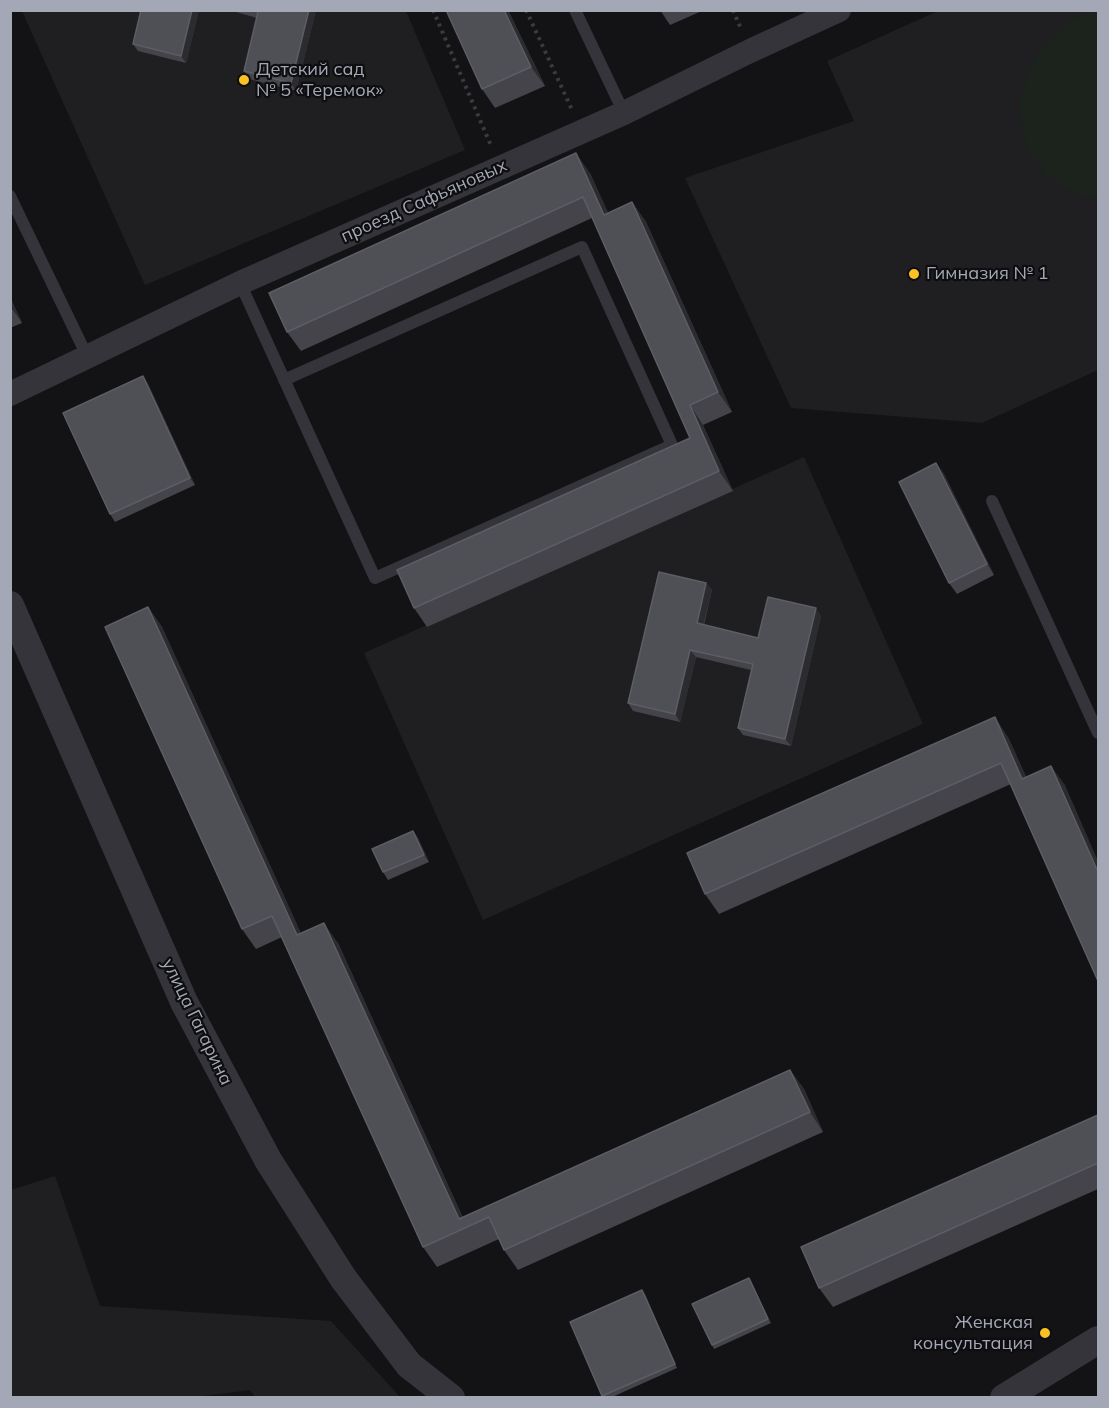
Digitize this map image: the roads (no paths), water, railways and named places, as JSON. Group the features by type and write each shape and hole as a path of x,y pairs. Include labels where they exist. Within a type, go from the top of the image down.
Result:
{"street":[{"name":"проезд Сафьяновых","path":"10,394 240,283 624,112 839,10"},
{"name":"улица Гагарина","path":"10,605 184,1002 268,1160 343,1278 409,1365 451,1398"},
{"path":"1004,1398 1098,1340"}],"lane":[{"path":"575,10 624,112"},
{"path":"10,196 88,358"},
{"path":"240,283 284,380 375,578 672,445 582,247 284,380"},
{"path":"992,501 1098,733"}],"place":[{"name":"Детский сад № 5 «Теремок»","path":"244,80"},
{"name":"Гимназия № 1","path":"914,274"},
{"name":"Женская консультация","path":"1045,1333"}]}
